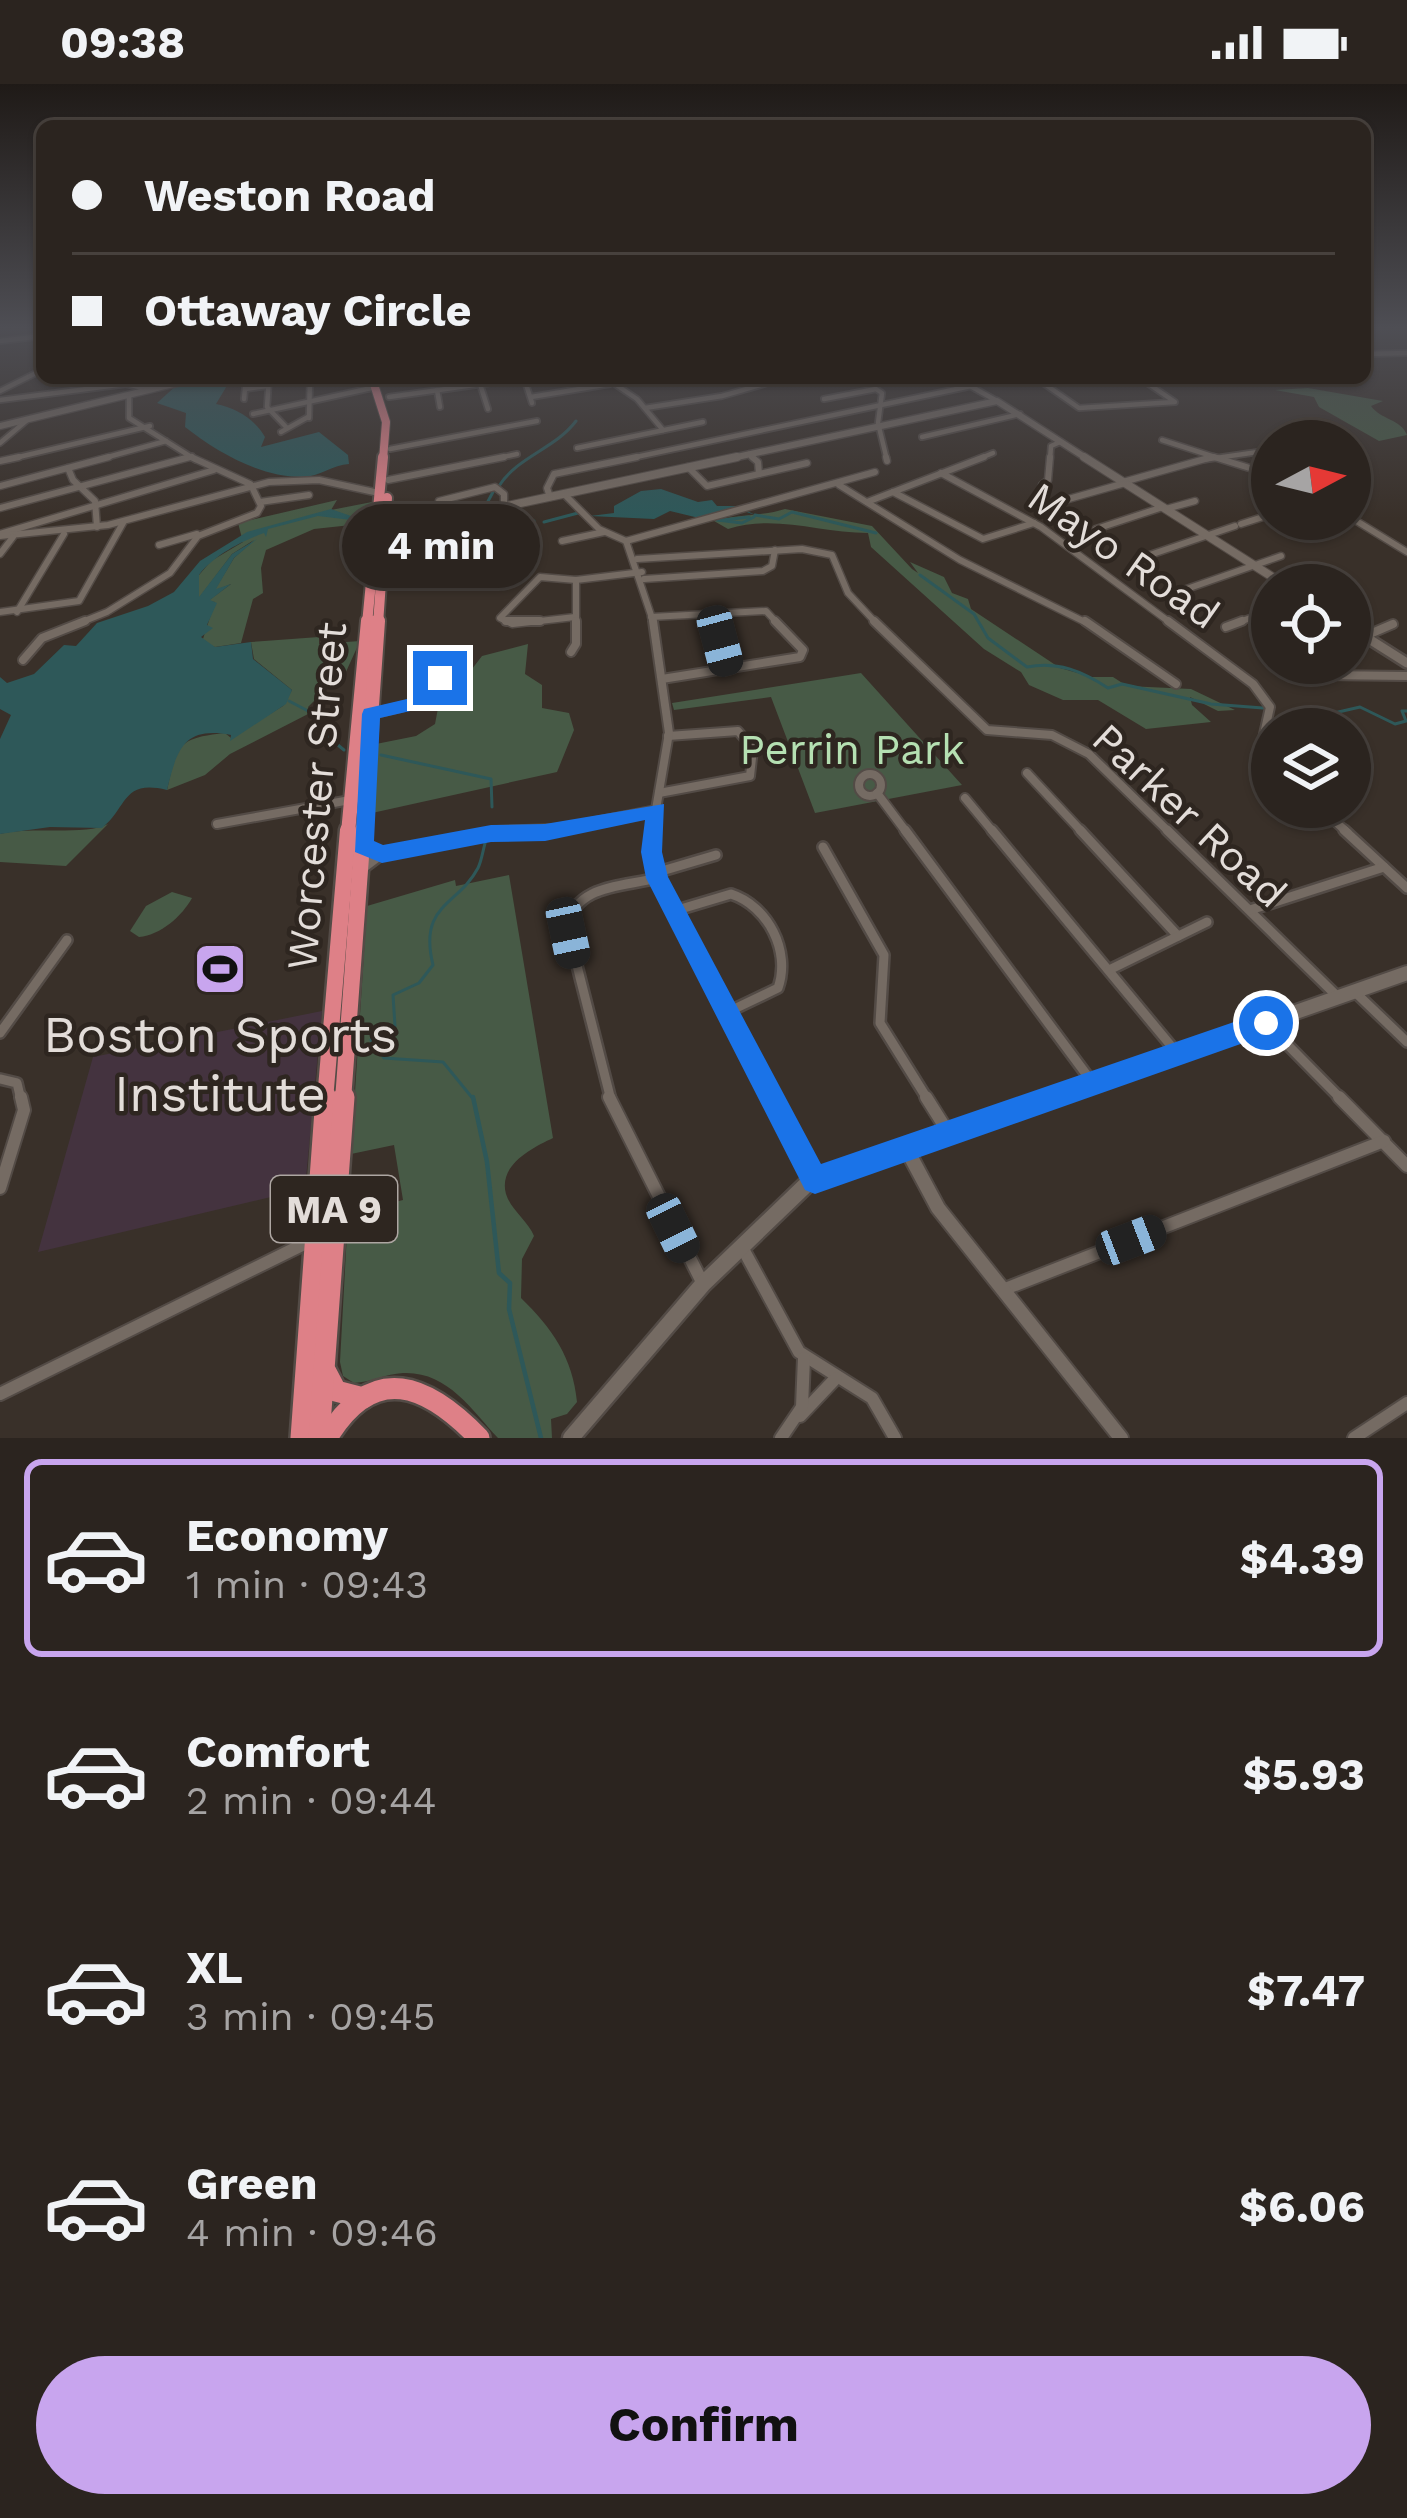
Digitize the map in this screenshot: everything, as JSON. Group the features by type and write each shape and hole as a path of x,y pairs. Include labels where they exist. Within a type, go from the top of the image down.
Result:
{"highway":[{"name":"Worcester Street","path":"323,1438 371,714 386,416 381,392"},
{"name":"Worcester Street","path":"301,1438 350,800 388,480 386,392"},
{"path":"325,1359 333,1388 346,1396 416,1390 439,1400 461,1428 479,1438"},
{"path":"323,1438 341,1414 368,1397"}],"main road":[{"path":"571,1438 703,1285 789,1197 815,1180 1407,974"}],"street":[{"path":"0,400 51,392"},
{"path":"0,426 138,392"},
{"path":"244,399 245,392"},
{"path":"268,392 268,409 284,430 309,417 309,392"},
{"path":"253,414 337,392"},
{"path":"389,397 422,392"},
{"path":"437,392 440,407"},
{"path":"483,392 488,410"},
{"path":"529,392 532,400 563,392"},
{"path":"623,392 645,408 662,430"},
{"path":"645,408 735,392"},
{"path":"824,399 859,392"},
{"path":"879,392 884,397 879,426 887,461"},
{"path":"550,497 547,489 554,474 942,392"},
{"path":"982,392 1252,564"},
{"path":"1056,392 1078,408 1175,402 1161,392"},
{"path":"129,395 128,416 151,425 166,442 214,470 251,485 260,502 261,510 254,515 159,545"},
{"path":"380,532 997,400"},
{"path":"922,437 1020,414"},
{"path":"390,449 537,419 539,431"},
{"path":"0,443 26,421"},
{"path":"577,448 703,422"},
{"path":"0,461 151,425"},
{"path":"1162,440 1251,467"},
{"path":"0,486 166,442"},
{"path":"1042,485 1048,480 1051,446 1060,442"},
{"path":"1058,502 1218,455 1251,451"},
{"path":"866,502 993,453"},
{"path":"388,480 517,454"},
{"path":"749,454 758,462 758,474"},
{"path":"0,508 192,456"},
{"path":"688,467 707,486 807,463"},
{"path":"68,468 96,505 98,527"},
{"path":"0,535 214,470"},
{"path":"626,541 875,472"},
{"name":"Mayo Road","path":"941,473 1034,523 1259,690 1269,708"},
{"path":"0,535 98,527 251,485 314,480 379,493"},
{"path":"839,484 1024,595 1068,610 1176,683"},
{"path":"446,520 439,512 439,501 453,495 495,487 503,494 504,507"},
{"path":"893,492 983,539 1034,523"},
{"path":"564,494 604,532 626,541 637,559 662,679 668,736 651,852 656,876 815,1180"},
{"path":"260,502 309,495"},
{"path":"1096,529 1195,501"},
{"path":"0,612 79,601 122,521"},
{"path":"1138,559 1251,521"},
{"path":"1371,530 1407,552"},
{"path":"17,612 65,532"},
{"path":"562,541 604,532"},
{"path":"22,661 42,638 106,612 165,575 189,543 204,533"},
{"path":"0,554 14,536"},
{"path":"575,616 512,624 500,618 536,579 763,572 772,566 775,550 637,559"},
{"name":"Parker Road","path":"775,550 832,555 844,589 987,730 1043,733 1082,749 1339,998"},
{"path":"1257,564 1281,556"},
{"path":"1178,592 1251,566"},
{"path":"571,652 576,644 576,580"},
{"path":"651,617 766,611 803,650 793,659 662,679"},
{"path":"713,613 728,670"},
{"path":"1226,627 1251,618"},
{"path":"1371,632 1393,624"},
{"path":"1371,640 1407,663"},
{"path":"371,714 412,704 450,673"},
{"path":"1371,674 1407,676"},
{"path":"659,793 736,782 750,776 754,768 751,744 738,730 668,736"},
{"path":"1027,773 1178,936"},
{"path":"877,793 1092,1082"},
{"path":"965,799 1177,1053"},
{"path":"217,824 350,800"},
{"path":"359,873 382,854 491,833 545,832 657,810"},
{"path":"1342,828 1407,888"},
{"path":"361,843 382,854"},
{"path":"823,847 884,955 880,1023 948,1132"},
{"path":"703,1285 601,1078 567,926 568,913 582,897 716,855"},
{"path":"1250,910 1384,867"},
{"path":"674,911 722,894 735,895 753,905 779,948 786,968 778,988 730,1011"},
{"path":"1109,970 1207,922"},
{"path":"0,1033 67,940"},
{"path":"1355,992 1407,1042"},
{"path":"1266,1023 1407,1166"},
{"path":"0,1079 17,1083 25,1101 0,1188"},
{"path":"1005,1289 1384,1142"},
{"path":"906,1148 933,1202 1121,1438"},
{"path":"0,1394 193,1302 289,1248 317,1239"},
{"path":"741,1246 782,1326 804,1357 872,1398 895,1438"},
{"path":"799,1418 806,1391 804,1357"},
{"path":"781,1438 836,1378"},
{"path":"1354,1438 1407,1403"}],"shaded area":[{"path":"322,1011 305,1189 38,1252 93,1057"}],"green space":[{"path":"1287,392 1332,392 1383,401 1371,406 1407,435 1379,441 1371,436 1371,420 1342,420 1319,407 1314,397"},
{"path":"337,500 331,510 372,502 367,516 370,523 314,529 266,550 261,568 263,593 253,599 241,643 215,647 202,642 215,602 208,601 231,584 214,591 234,558 254,540 232,554 199,598 199,575 211,561 243,542 238,523"},
{"path":"785,509 872,526 912,569 918,573 910,562 944,577 952,593 968,599 971,609 1060,668 1113,677 1127,686 1191,689 1235,710 1218,711 1190,697 1192,705 1211,722 1146,729 1098,700 1063,700 1029,685 1021,672 984,649 871,547 868,533 763,523 728,529 714,521"},
{"path":"319,637 319,644 360,641 340,685 326,689 308,707 310,713 230,754 205,775 167,790 177,754 188,741 225,733 231,738 283,706 292,690 254,659 251,642"},
{"path":"528,644 525,674 542,685 542,708 569,713 574,730 557,772 372,813 376,744 416,736 435,724 439,703 430,699 441,685 472,669 482,656"},
{"name":"Perrin Park","path":"861,673 962,785 815,813 771,697 674,710 672,703"},
{"path":"108,824 66,866 0,862 0,834 86,830"},
{"path":"509,875 553,1138 512,1166 506,1194 534,1236 522,1259 521,1298 559,1345 571,1371 577,1402 567,1414 551,1419 552,1438 498,1438 457,1394 433,1378 403,1373 354,1383 343,1376 340,1362 348,1214 403,1200 394,1145 351,1154 367,906 455,880 456,886"},
{"path":"172,892 192,898 177,918 147,935 139,937 130,931 146,906"}],"water":[{"path":"169,392 223,392 216,404 238,411 256,425 265,437 261,447 319,432 348,455 349,464 304,477 256,468 185,427 186,413 157,403"},
{"path":"661,489 698,502 738,506 755,515 738,509 699,518 670,511 654,519 590,516 614,513 614,506 641,491"},
{"path":"331,509 368,522 318,516 268,529 266,537 264,533 228,550 199,575 199,597 232,554 257,539 234,558 216,589 231,584 210,600 217,603 207,625 213,628 201,637 215,647 251,642 253,659 292,690 286,704 230,741 231,735 215,733 192,738 174,763 167,790 134,792 102,828 50,827 0,834 0,739 11,715 0,709 0,677 7,683 34,674 64,645 76,646 97,623 174,592 200,561 247,532"}],"waterway":[{"path":"499,486 576,421"},
{"path":"485,507 494,490"},
{"path":"755,515 779,519 792,512 876,533"},
{"path":"544,522 578,513"},
{"path":"723,520 749,517"},
{"path":"717,520 742,523 754,517"},
{"path":"442,536 462,538 534,521"},
{"path":"920,575 974,614 988,638 1027,667 1069,669 1108,688 1122,684 1211,704 1263,708"},
{"path":"289,701 310,712"},
{"path":"1356,708 1362,708"},
{"path":"1371,712 1395,724 1406,721 1402,711 1407,711"},
{"path":"318,717 322,732 344,750"},
{"path":"381,755 491,779 492,807"},
{"path":"474,1099 443,1062 384,1058 371,1040 375,1033 395,1026 393,995 419,983 433,965 430,945 435,918 470,881 486,840"},
{"path":"474,1099 487,1162 499,1273 510,1283 509,1309 541,1438"}],"place":[{"name":"Boston Sports Institute","path":"220,969"}],"route":[{"path":"440,678 412,704 371,714 361,843 382,854 491,833 545,832 657,810 651,852 657,878 815,1180 1266,1023"}]}
